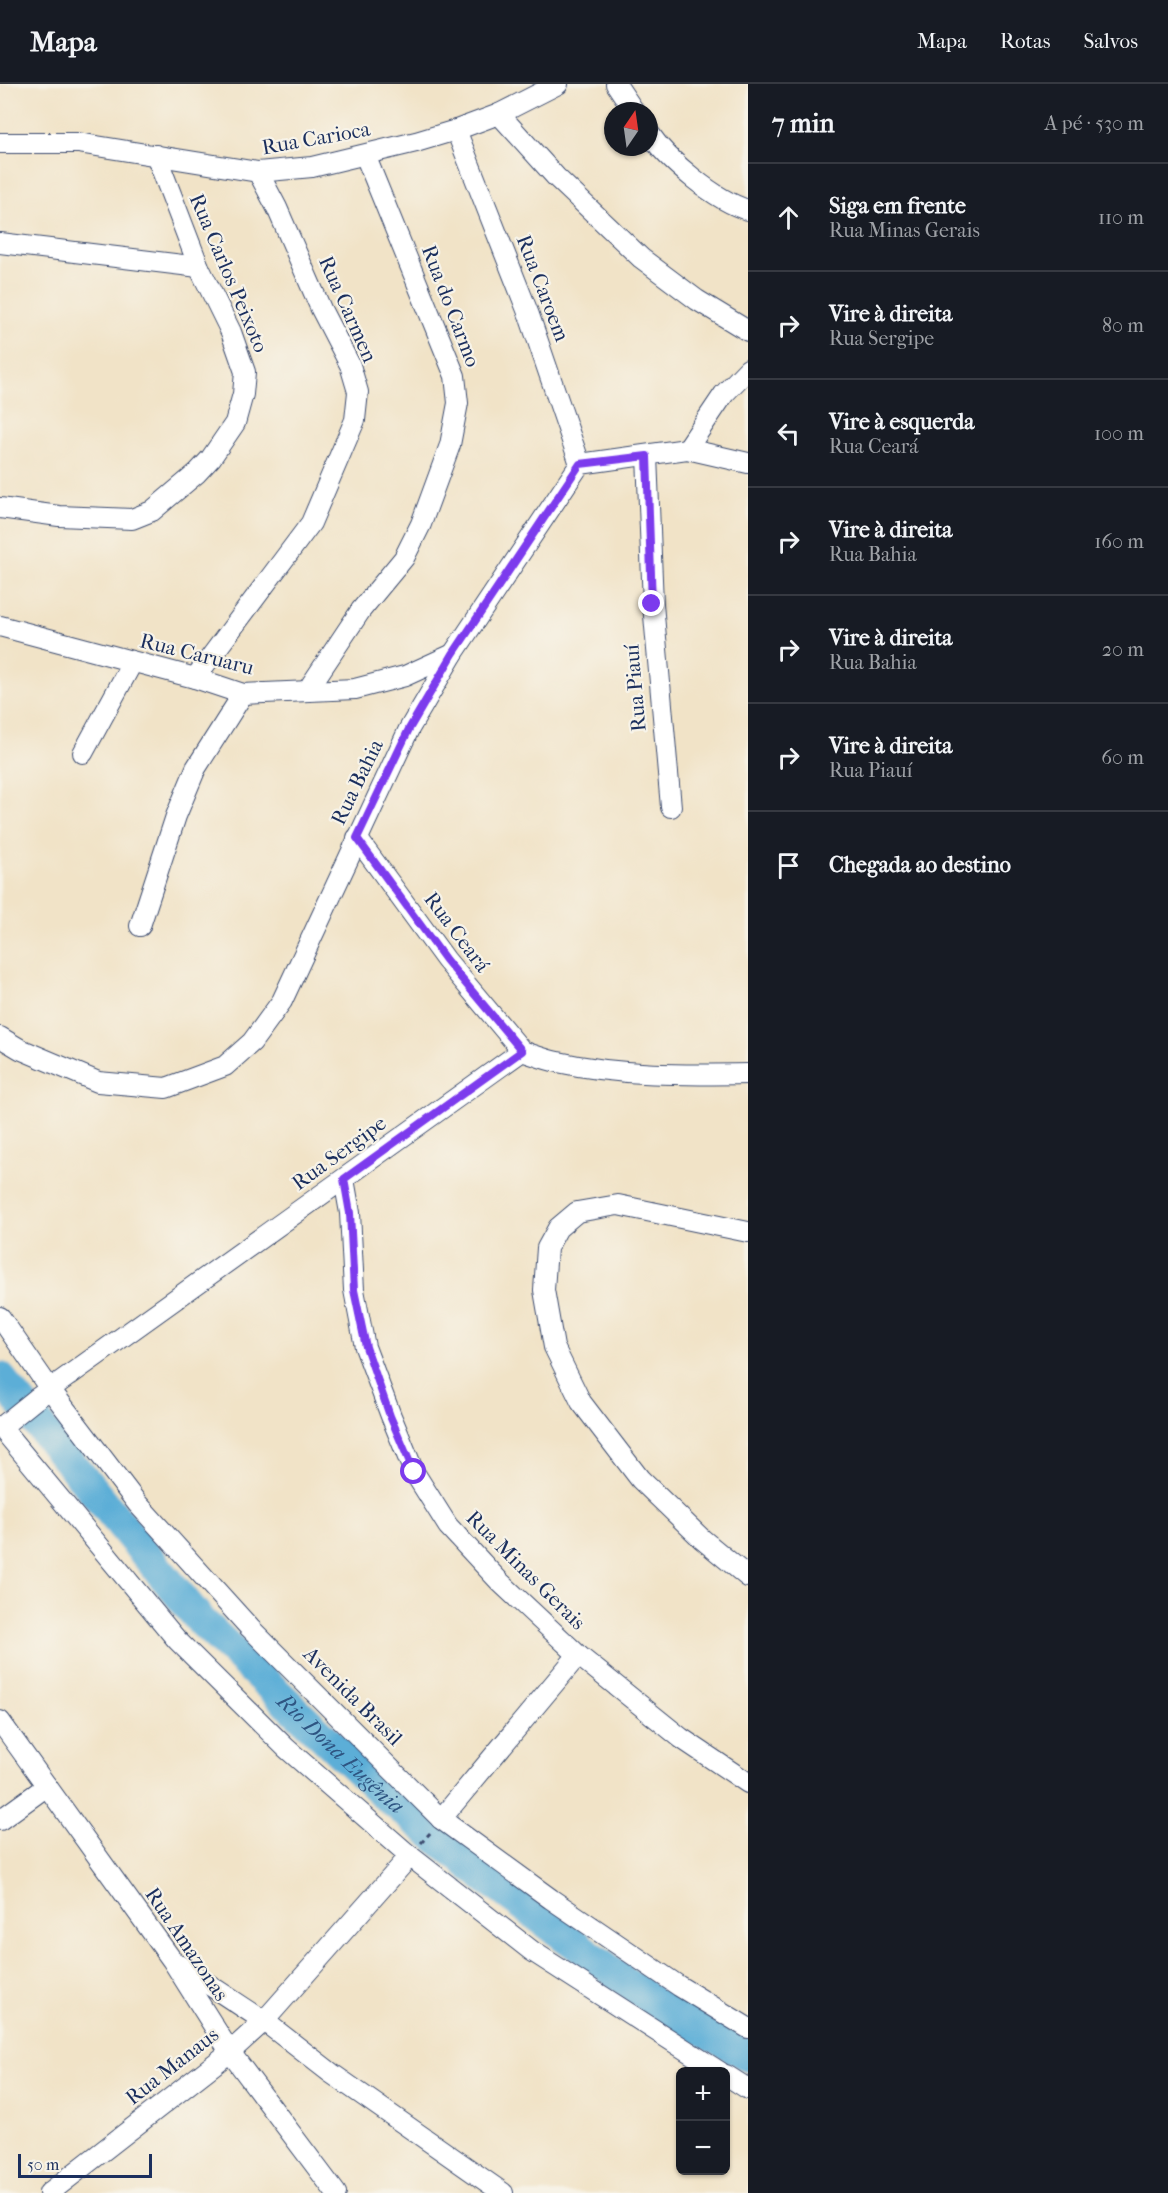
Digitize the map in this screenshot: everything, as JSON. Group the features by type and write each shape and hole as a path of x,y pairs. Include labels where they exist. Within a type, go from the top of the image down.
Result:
{"street":[{"name":"Rua Carioca","path":"0,143 78,143 258,172 312,167 456,130 499,114 558,84"},
{"path":"616,84 628,102"},
{"path":"499,114 556,177 641,258 697,300 748,331"},
{"name":"Rua Caroem","path":"456,130 529,315 580,464"},
{"path":"658,145 696,180 733,205 748,210"},
{"name":"Rua Carlos Peixoto","path":"0,508 59,516 132,519 152,511 171,497 212,458 235,423 243,394 244,372 231,332 199,267 156,155"},
{"name":"Rua do Carmo","path":"307,691 361,610 404,558 422,524 450,445 458,403 455,375 365,155"},
{"name":"Rua Carmen","path":"195,678 311,523 349,439 355,420 358,392 350,365 321,309 277,208 258,172"},
{"path":"0,243 199,267"},
{"path":"687,449 724,394 748,369"},
{"path":"580,464 687,449 748,463"},
{"name":"Rua Piauí","path":"647,456 652,604 671,807"},
{"name":"Rua Bahia","path":"0,1037 20,1049 98,1082 166,1088 225,1066 252,1042 282,1001 409,729 453,654 580,464"},
{"name":"Rua Caruaru","path":"0,626 195,678 243,694 355,689 405,676 453,654"},
{"path":"83,753 132,663"},
{"path":"140,926 176,816 196,768 243,694"},
{"name":"Rua Ceará","path":"357,838 446,960 522,1051"},
{"path":"522,1051 558,1062 594,1068 668,1075 748,1074"},
{"name":"Rua Sergipe","path":"2,1425 522,1051"},
{"name":"Rua Minas Gerais","path":"344,1179 350,1213 354,1290 366,1347 390,1416 414,1472 448,1526 500,1582 579,1655 681,1738 748,1783"},
{"path":"748,1232 618,1205 577,1212 558,1228 547,1248 544,1290 554,1347 581,1402 640,1479 702,1539 748,1577"},
{"name":"Avenida Brasil","path":"0,1317 43,1394 137,1503 250,1628 439,1822 679,1986 748,2028"},
{"path":"2,1425 177,1640 286,1748 532,1952 712,2067"},
{"path":"439,1822 579,1655"},
{"name":"Rua Amazonas","path":"0,1721 172,1960 230,2052 336,2193"},
{"path":"0,1820 47,1786"},
{"name":"Rua Manaus","path":"49,2193 230,2052 264,2021 414,1852"},
{"path":"172,1960 264,2021 331,2073 503,2193"},
{"path":"730,2078 748,2089"}],"path":[{"path":"414,1852 439,1822"}],"waterway":[{"name":"Rio Dona Eugênia","path":"0,1378 200,1620 385,1795 482,1875 652,2001 748,2056"}],"route":[{"path":"414,1472 390,1416 366,1347 354,1290 350,1213 344,1179 522,1051 446,960 357,838 409,729 453,654 580,464 647,456 652,604"}]}
